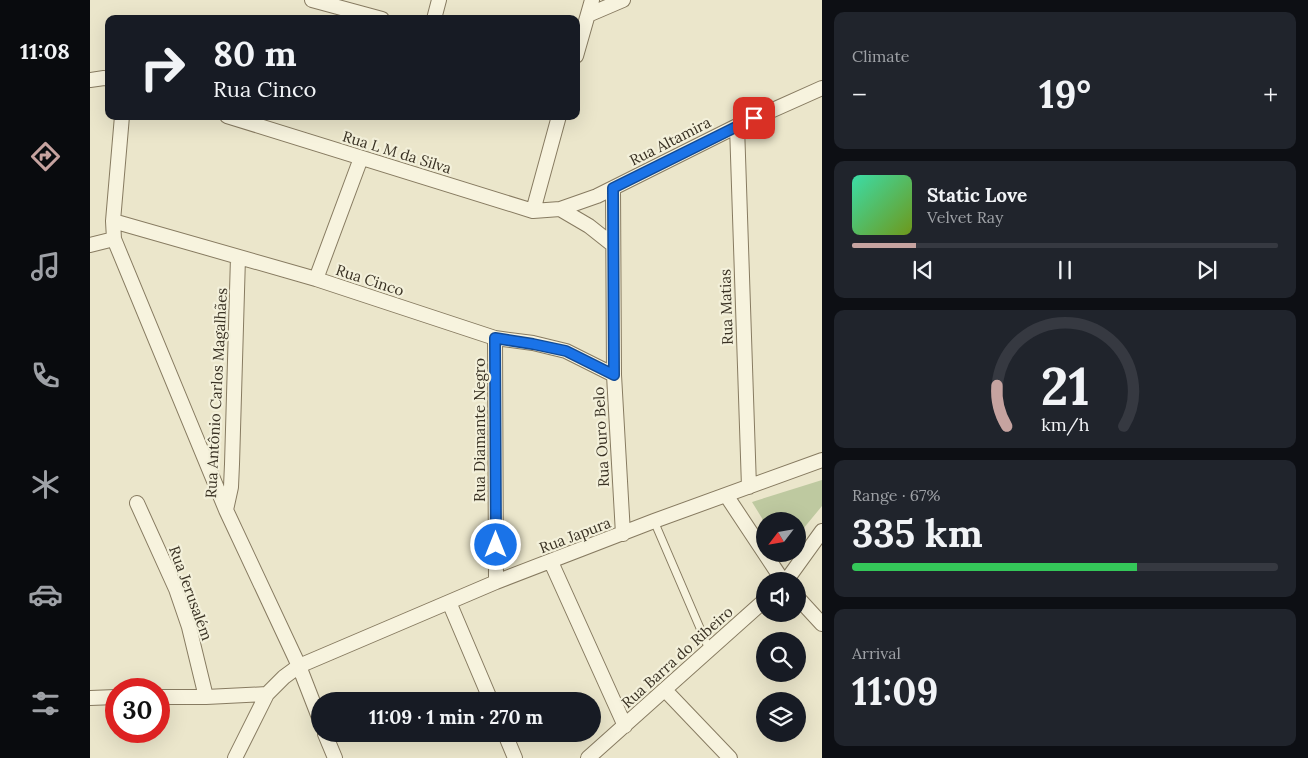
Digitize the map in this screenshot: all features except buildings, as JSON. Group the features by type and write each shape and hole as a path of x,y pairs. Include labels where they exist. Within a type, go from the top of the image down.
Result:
{"street":[{"path":"312,0 367,15"},
{"path":"435,15 439,0"},
{"path":"580,42 592,0"},
{"path":"588,15 623,0"},
{"path":"90,80 105,78"},
{"name":"Rua Altamira","path":"560,209 613,188 736,126 822,88"},
{"path":"122,120 113,221 114,240 226,510"},
{"name":"Rua L M da Silva","path":"240,120 533,210 560,209"},
{"path":"533,210 558,120"},
{"name":"Rua Matias","path":"736,126 749,487"},
{"path":"316,279 361,158"},
{"name":"Rua Ouro Belo","path":"613,188 614,375 623,534"},
{"path":"560,209 589,226 613,245"},
{"name":"Rua Cinco","path":"113,221 316,279 495,338 566,351 614,375"},
{"path":"90,245 114,240"},
{"name":"Rua Antônio Carlos Magalhães","path":"238,257 231,487 226,510 299,666 311,697"},
{"name":"Rua Diamante Negro","path":"495,338 496,582"},
{"name":"Rua Japura","path":"235,758 267,694 284,677 299,666 496,582 654,521 822,460"},
{"path":"726,495 778,572"},
{"name":"Rua Jerusalém","path":"137,503 176,589 189,627 206,698"},
{"path":"791,572 822,531"},
{"path":"551,562 626,726"},
{"path":"449,602 487,692"},
{"path":"806,607 822,624"},
{"name":"Rua Barra do Ribeiro","path":"588,758 756,608"},
{"path":"665,690 730,758"},
{"path":"170,697 206,698 267,694"},
{"path":"90,698 105,697"},
{"path":"328,742 335,758"},
{"path":"508,742 515,758"}],"lane":[{"path":"654,521 709,649"}],"green space":[{"path":"822,480 822,506 806,525 806,512 758,512 752,502"}],"route":[{"path":"496,545 495,338 553,347 566,351 614,375 613,188 754,118"}]}
